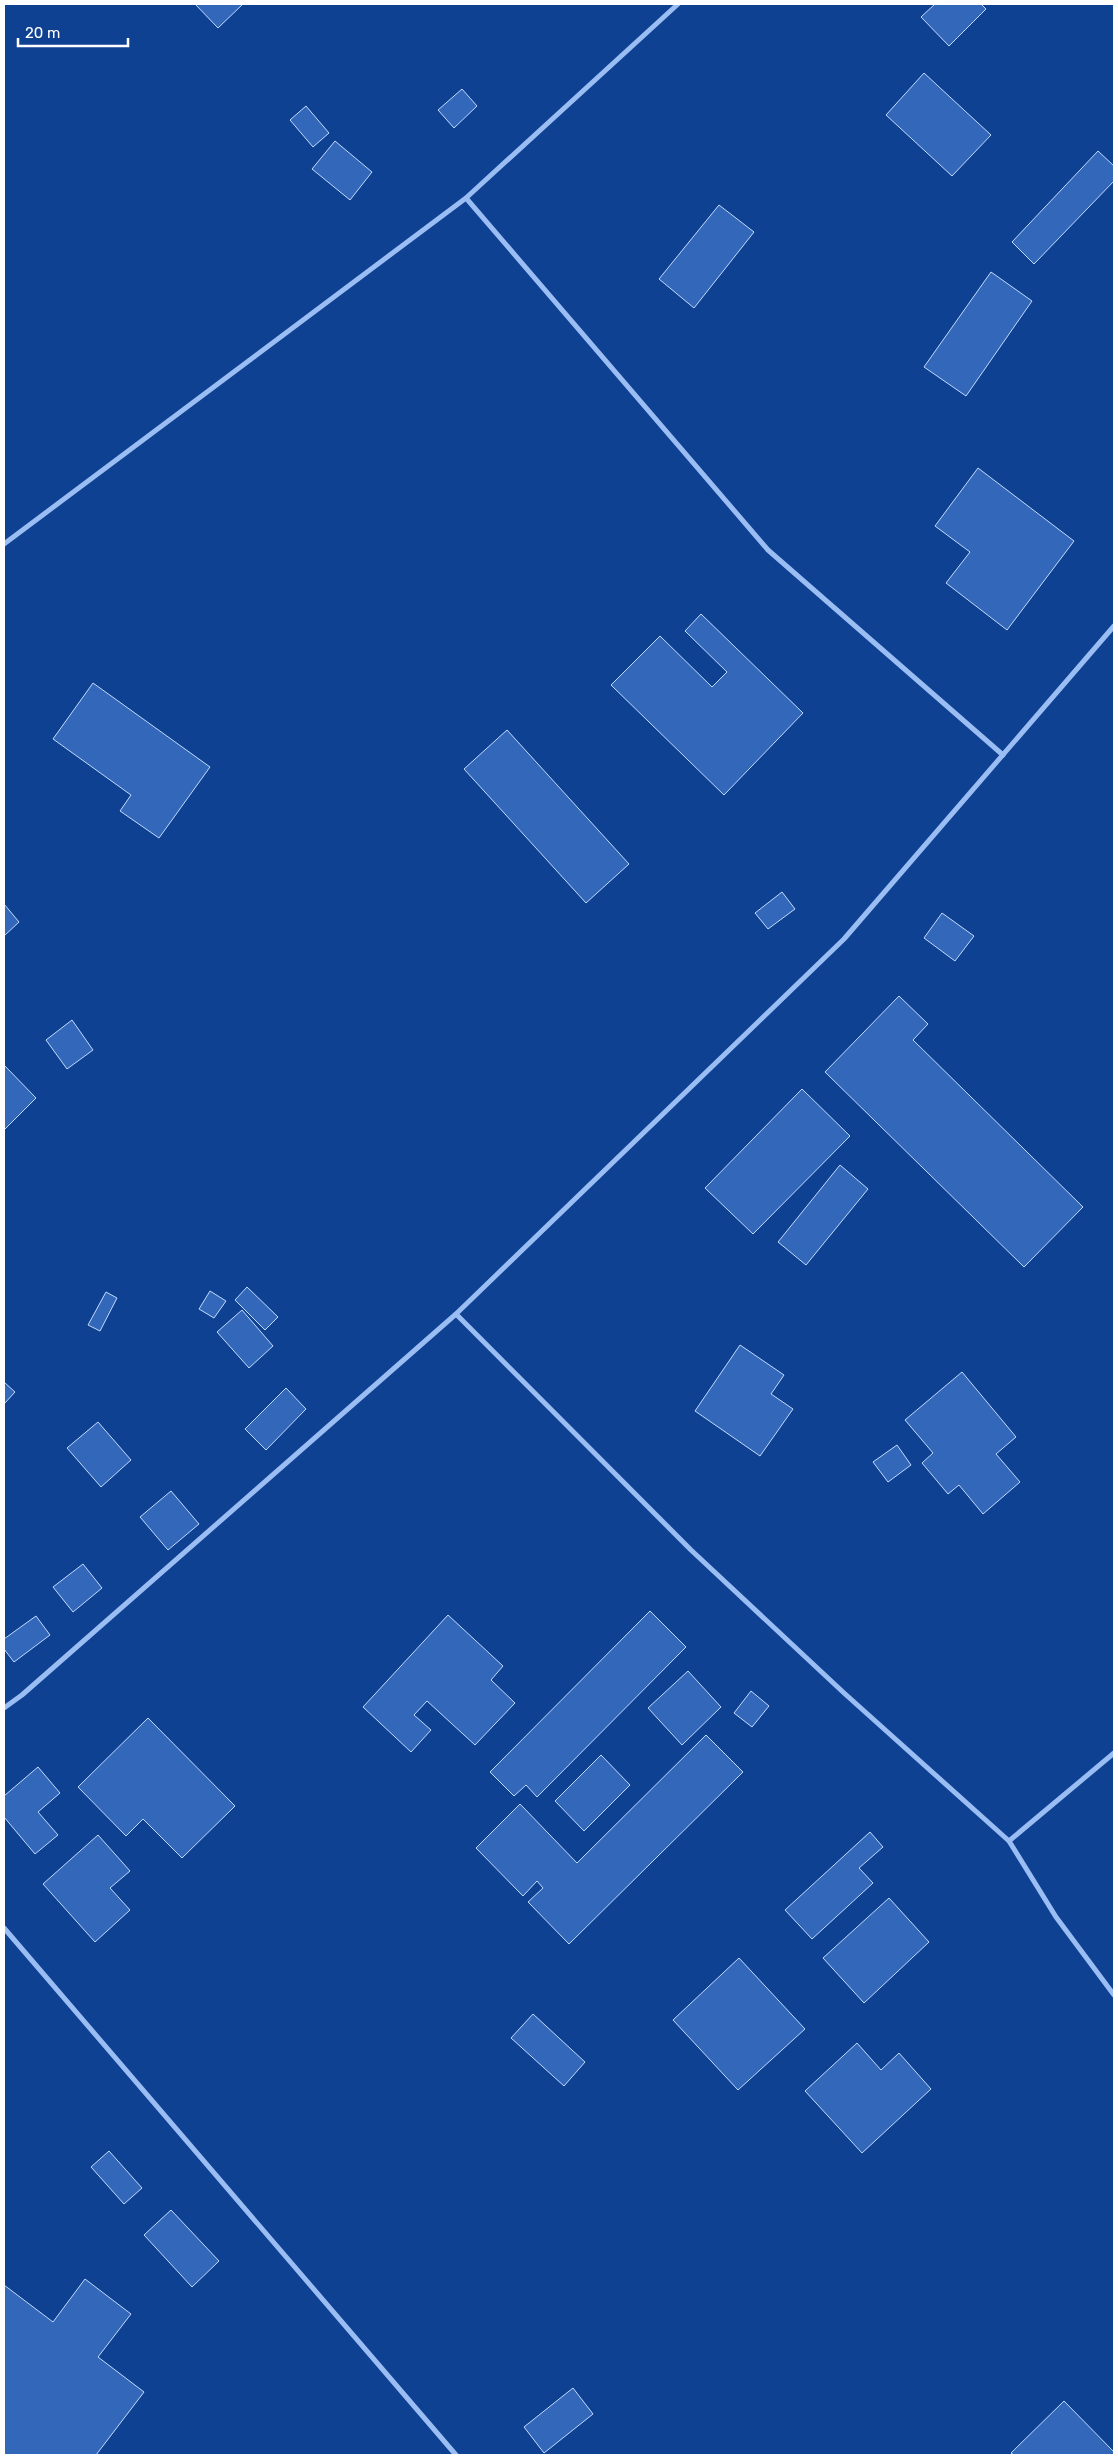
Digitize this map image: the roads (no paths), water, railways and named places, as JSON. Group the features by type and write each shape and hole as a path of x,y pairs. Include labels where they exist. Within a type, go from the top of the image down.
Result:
{"street":[{"path":"4,544 466,198 678,4"},
{"path":"466,198 768,550 1003,755"},
{"path":"4,1708 22,1695 456,1314 844,939 1114,626"},
{"path":"456,1314 691,1550 844,1693 1009,1841 1056,1917 1114,1995"},
{"path":"1009,1841 1114,1754"},
{"path":"4,1928 456,2455"}]}
